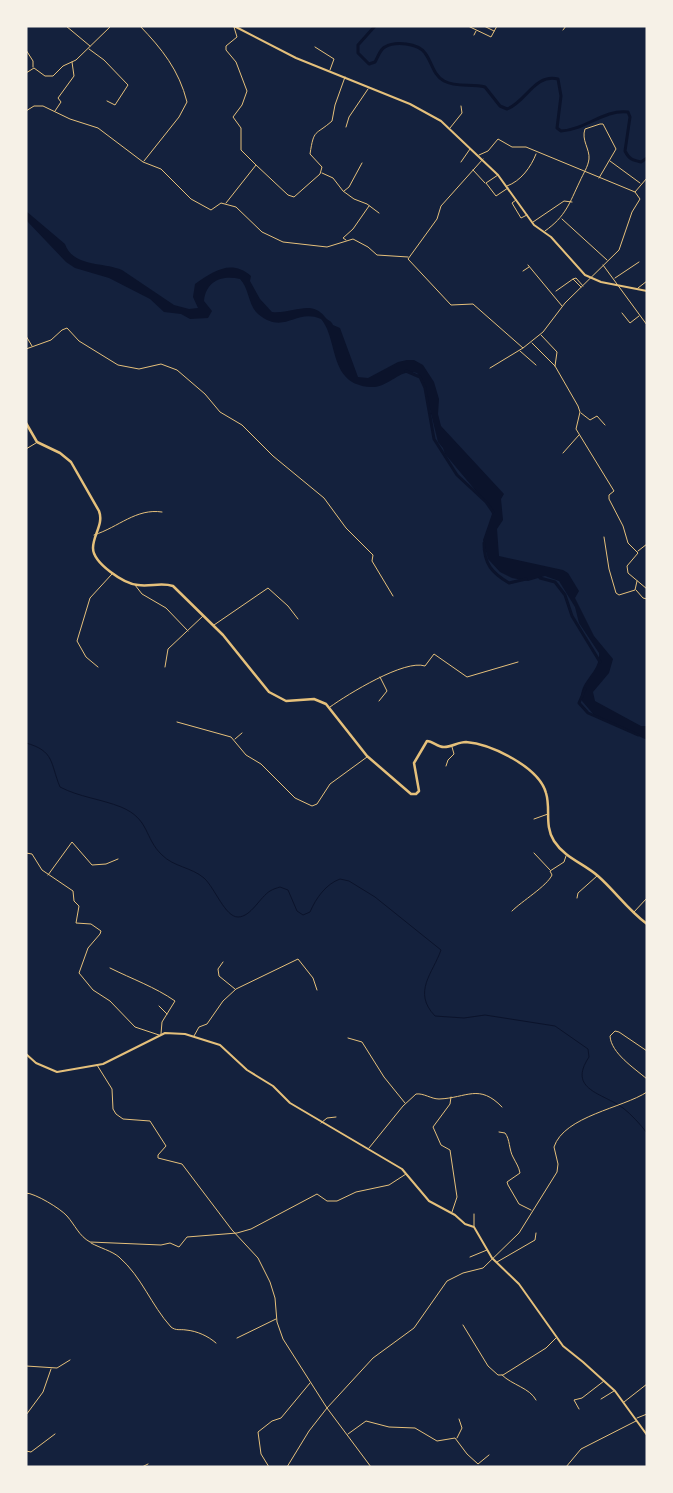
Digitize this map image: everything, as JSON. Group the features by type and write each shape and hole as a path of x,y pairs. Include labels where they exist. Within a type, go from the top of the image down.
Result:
{"main road":[{"path":"26,423 37,442 63,455 72,465 101,515 94,535 93,551 95,558 113,573 135,585 170,585 214,626 257,680 275,697 286,701 314,699 329,708 368,757 414,795 418,794 420,788 414,762 425,742 430,741 442,747 452,746 460,742 469,743 494,748 512,758 542,784 547,795 548,829 566,855 598,876 633,913 647,924"}],"street":[{"path":"66,26 104,60 128,85 115,105 107,101"},
{"path":"33,68 52,77 63,66 72,62 90,48 111,26"},
{"path":"140,26 163,50 176,74 187,102 179,117 148,153 144,162"},
{"path":"234,26 296,58 410,104 441,121 498,174 532,223 544,232 590,278 647,291"},
{"path":"234,26 237,37 226,46 226,50 236,62 247,91 242,105 233,117 241,128 241,150 288,195 294,197 321,172 322,167 310,154 313,139 316,131 332,121 335,105 345,77"},
{"path":"468,26 491,37 497,26"},
{"path":"474,35 477,26"},
{"path":"484,26 495,31"},
{"path":"563,30 566,26"},
{"path":"315,46 334,59 329,71"},
{"path":"26,50 34,61 33,68 26,73"},
{"path":"54,111 62,102 59,97 74,76 72,62"},
{"path":"346,128 349,117 368,88"},
{"path":"26,111 40,106 70,119 98,128 144,162 161,169 186,194 206,208 211,210 220,203 236,207 262,232 278,240 327,247 348,240"},
{"path":"450,128 462,113 461,106"},
{"path":"544,232 561,219 572,202 585,171 589,160 584,136 587,127 603,124 616,148 599,178"},
{"path":"479,155 488,151 498,139 512,147 526,147 636,192 640,199 632,212 621,247 562,307 532,343 490,368"},
{"path":"461,162 471,148"},
{"path":"472,169 479,180 486,183 496,196 516,183 531,167 537,153"},
{"path":"408,257 436,221 441,206 464,182 472,169 483,159"},
{"path":"610,161 641,184"},
{"path":"344,191 349,187 362,163"},
{"path":"226,203 256,165"},
{"path":"321,172 334,178 344,191 370,206 378,213"},
{"path":"486,183 498,174"},
{"path":"636,192 647,178"},
{"path":"516,200 512,203 521,218 527,215"},
{"path":"532,223 564,201 572,202"},
{"path":"370,206 343,239 359,242 377,255 408,257 451,305 473,304 523,348"},
{"path":"561,219 607,261"},
{"path":"614,279 639,262"},
{"path":"528,264 562,307"},
{"path":"602,265 647,325"},
{"path":"524,271 530,267"},
{"path":"556,291 576,278 582,287"},
{"path":"638,288 647,281"},
{"path":"622,313 630,323 640,316"},
{"path":"26,349 51,340 62,330 68,328 79,341 118,365 139,369 160,364 177,370 205,394 220,412 242,425 273,456 324,498 346,528 373,555 372,560 394,596"},
{"path":"541,334 558,352 555,366"},
{"path":"26,336 32,346"},
{"path":"532,343 555,366 580,412 590,420 597,416 605,425"},
{"path":"520,350 526,358 536,365"},
{"path":"580,412 575,426 614,491 609,495 609,499 623,526 628,543 637,551 638,556 627,566 626,570 631,578 647,589"},
{"path":"563,453 580,435"},
{"path":"26,449 37,442"},
{"path":"94,535 107,531 142,512 162,512"},
{"path":"604,537 609,569 616,593 619,595 635,590"},
{"path":"637,551 647,544"},
{"path":"98,667 86,657 77,641 90,600 113,573"},
{"path":"635,590 637,581"},
{"path":"135,585 141,594 166,608 188,631"},
{"path":"214,626 268,588 288,606 298,619"},
{"path":"635,590 647,599"},
{"path":"165,667 168,649 203,616"},
{"path":"329,708 380,676 416,663 425,666 434,654 467,677 518,662"},
{"path":"379,701 387,690 380,676"},
{"path":"177,722 229,736 235,740 246,755 261,764 295,798 312,806 317,804 330,784 368,757"},
{"path":"235,740 242,733"},
{"path":"446,766 448,760 454,754 452,746"},
{"path":"534,819 548,814"},
{"path":"48,875 72,842 79,848 85,859 92,866 118,859"},
{"path":"26,853 32,854 42,870 48,875 74,892 74,901 80,907 76,923 93,925 101,932 88,948 79,973 93,990 110,1000 135,1026 142,1031 152,1031 160,1035"},
{"path":"512,911 548,883 552,875 534,853"},
{"path":"550,871 564,862 566,855"},
{"path":"578,898 578,893 598,876"},
{"path":"633,913 647,898"},
{"path":"194,1036 199,1027 208,1024 224,1000 236,989 298,959 313,978 318,990"},
{"path":"223,962 218,969 219,976 236,989"},
{"path":"110,968 144,985 150,986 174,1000 175,1004 162,1022 160,1035"},
{"path":"159,1006 168,1014"},
{"path":"647,1051 619,1032 615,1031 610,1036 610,1040 620,1056 647,1078"},
{"path":"26,1054 36,1063 55,1071 96,1066 114,1060 160,1035 182,1034 194,1036 223,1047 247,1070 272,1084 290,1103 368,1148 407,1174 427,1199 452,1213 463,1223 474,1227"},
{"path":"348,1038 360,1040 384,1077 405,1103"},
{"path":"96,1066 112,1089 113,1109 116,1114 124,1119 150,1121 166,1146 158,1155 158,1158 182,1164 245,1246 256,1255 265,1270 275,1296 276,1319 283,1339 327,1408 371,1467"},
{"path":"368,1148 405,1103 419,1093 438,1099 480,1092 494,1098 502,1107"},
{"path":"288,1467 309,1431 327,1408 373,1358 414,1328 447,1281 463,1273 483,1268 519,1233 531,1210 558,1168 554,1147 557,1140 570,1128 598,1112 647,1092"},
{"path":"451,1097 450,1104 433,1128 440,1145 450,1150 457,1197 452,1213"},
{"path":"322,1123 327,1118 336,1117"},
{"path":"499,1132 507,1134 513,1156 520,1169 520,1173 508,1182 508,1185 519,1204 531,1210"},
{"path":"90,1242 161,1245 170,1243 180,1247 188,1237 236,1234 260,1225 317,1194 328,1201 337,1201 356,1192 389,1185 407,1174"},
{"path":"26,1194 38,1196 65,1214 81,1235 90,1242 116,1255 142,1282 148,1298 170,1327 175,1330 184,1329 197,1332 216,1343"},
{"path":"474,1214 474,1227 492,1258 520,1286 567,1351 584,1362 615,1391 647,1435"},
{"path":"497,1262 535,1240 536,1233"},
{"path":"470,1257 487,1250"},
{"path":"237,1338 276,1319"},
{"path":"463,1326 488,1366 498,1375 502,1375 511,1383 528,1391 536,1400"},
{"path":"502,1375 546,1348 556,1338"},
{"path":"26,1366 41,1366 51,1369 61,1367 70,1360"},
{"path":"26,1415 43,1392 51,1369"},
{"path":"579,1409 574,1400 582,1398 604,1381"},
{"path":"269,1467 261,1454 258,1432 271,1422 281,1418 310,1382"},
{"path":"624,1402 647,1384"},
{"path":"601,1399 615,1391"},
{"path":"566,1467 581,1450 647,1414"},
{"path":"348,1435 368,1421 389,1427 415,1428 437,1442 456,1438 462,1428 459,1419"},
{"path":"26,1451 30,1453 55,1434"},
{"path":"456,1438 467,1454 478,1464 489,1455"},
{"path":"142,1467 148,1464"}],"water":[{"path":"26,211 65,244 75,257 89,263 122,270 174,305 189,309 198,308 193,297 195,284 216,271 223,269 236,268 244,271 251,276 250,281 260,299 272,312 302,308 314,309 320,312 333,325 340,328 358,377 368,378 398,362 407,360 414,360 423,365 434,382 439,399 438,414 441,426 504,494 501,499 503,520 497,529 499,556 563,570 568,573 579,591 575,598 594,636 613,659 609,673 593,692 595,701 641,726 647,726 647,740 594,715 582,701 581,694 583,688 599,660 599,653 579,623 575,607 559,581 545,576 528,581 512,578 500,572 488,559 483,540 492,514 491,509 445,454 438,442 423,381 417,373 406,373 377,386 371,387 357,384 341,370 327,328 321,319 304,317 276,323 267,320 255,310 240,279 221,279 212,284 205,294 204,301 212,311 208,318 190,319 181,314 164,312 150,299 109,278 75,268 66,262 26,220"}],"waterway":[{"path":"375,26 358,45 358,53 369,64 375,62 380,51 389,45 412,45 425,53 435,72 444,81 454,84 485,87 500,106 507,109 543,80 550,78 558,79 561,96 557,128 561,131 570,130 603,116 628,112 630,117 625,151 635,161 641,162 647,158"},
{"path":"406,371 420,377 425,388 434,439 457,475 486,502 493,512"},
{"path":"484,543 487,562 498,575 509,583 526,579"},
{"path":"540,578 555,582 565,595 572,616 600,662"},
{"path":"585,689 579,703 588,713 638,735"},
{"path":"26,743 35,746 47,754 60,787 121,807 137,817 156,849 167,859 194,871 204,878 224,907 233,916 238,917 247,914 266,894 280,887 288,890 297,911 303,915 310,912 318,897 326,888 340,879 349,881 375,897 441,950 426,983 425,991 428,1007 435,1016 464,1018 485,1015 555,1026 588,1049 589,1057 583,1068 582,1077 585,1084 590,1089 623,1108 647,1133"}]}
